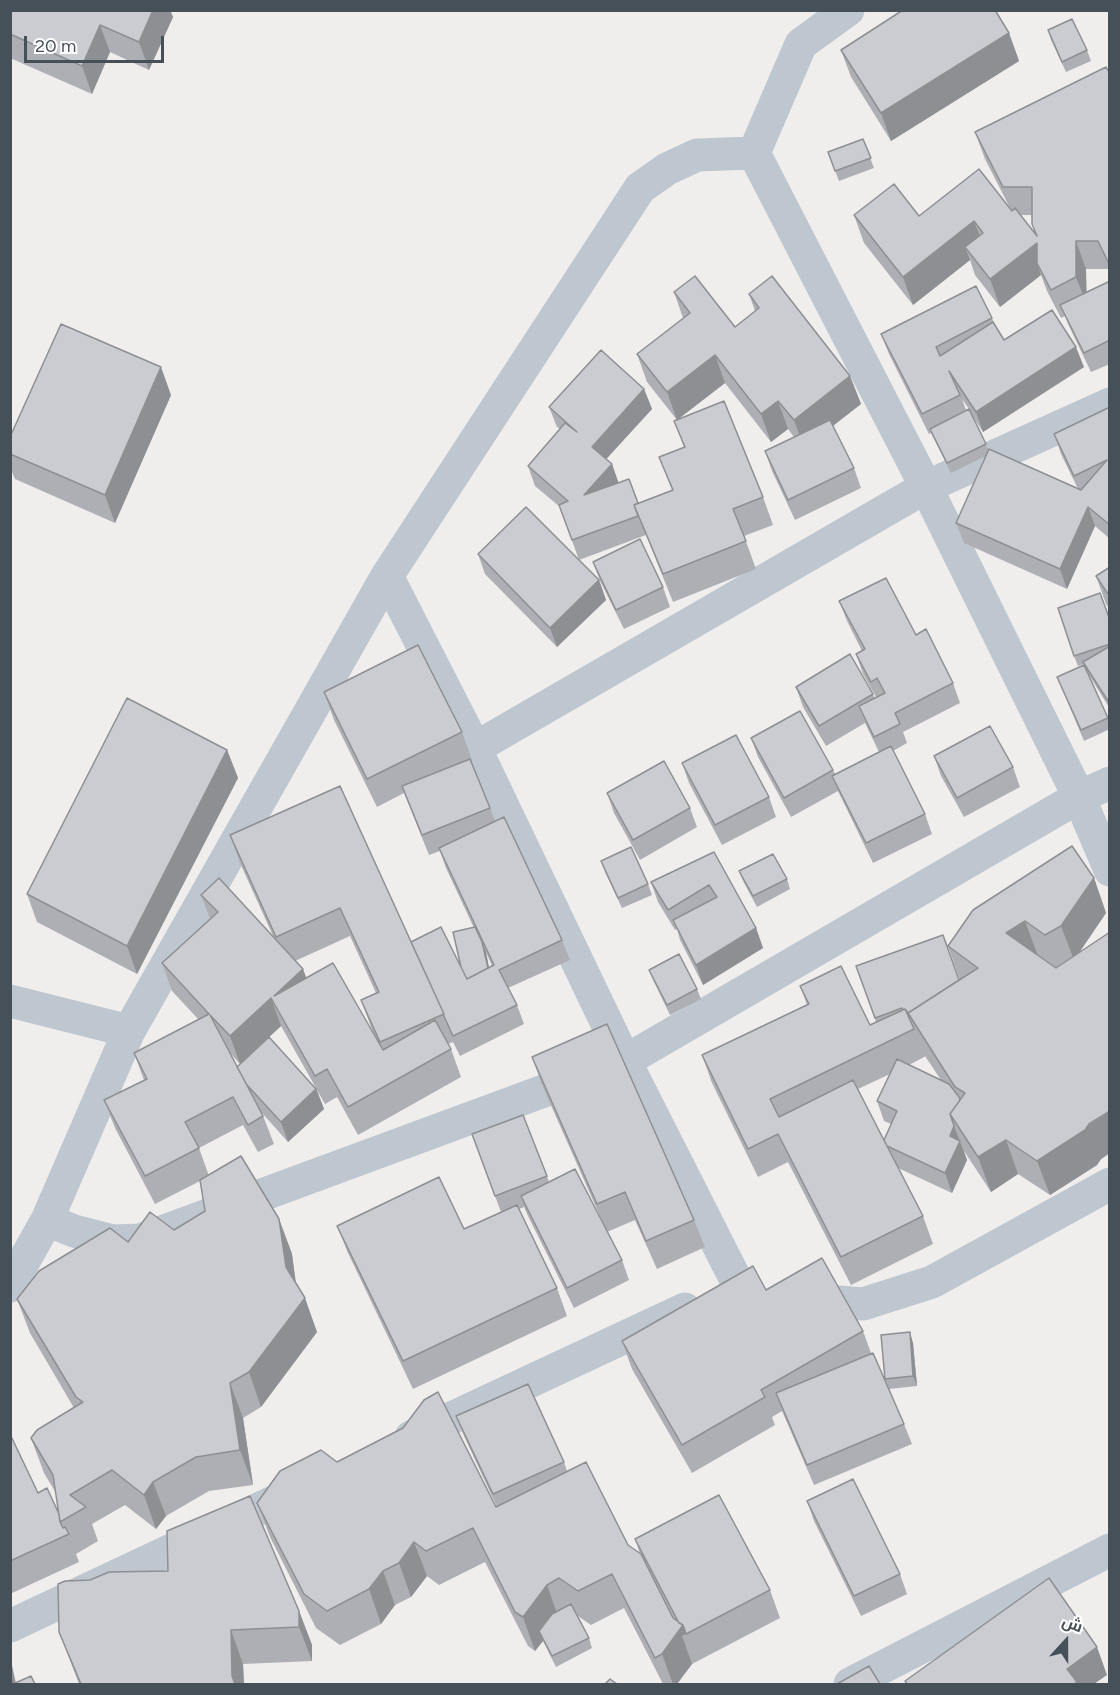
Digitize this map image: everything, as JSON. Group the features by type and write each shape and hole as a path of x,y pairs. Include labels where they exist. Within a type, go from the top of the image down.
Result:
{"street":[{"path":"754,153 801,44 848,10"},
{"path":"754,153 926,487 1078,797 1110,870"},
{"path":"10,1286 47,1220 129,1030 387,576 640,188 668,169 697,154 754,153"},
{"path":"475,748 926,487 1110,404"},
{"path":"387,576 475,748 625,1061 738,1284"},
{"path":"47,1220 74,1231 113,1240 140,1240 625,1061 1078,797 1110,783"},
{"path":"10,1001 129,1030"},
{"path":"380,1452 738,1284 801,1299 863,1304 932,1282 1110,1184"},
{"path":"10,1626 326,1477"},
{"path":"850,1684 1110,1550"}],"building":[{"path":"10,10 153,10 139,42 100,25 82,66 10,34"},
{"path":"903,10 995,10 1009,33 881,113 841,50"},
{"path":"1072,19 1087,50 1062,62 1048,30"},
{"path":"1106,67 1110,74 1109,264 1098,241 1076,241 1076,277 1051,290 1037,263 1037,243 990,279 965,247 983,233 974,221 903,277 854,215 894,184 919,216 979,169 1012,211 1015,208 1037,236 1032,224 1032,187 1003,187 975,132"},
{"path":"863,139 871,158 835,171 828,152"},
{"path":"695,276 735,327 759,308 749,294 772,276 850,376 794,420 778,401 761,414 715,355 667,392 637,354 690,313 674,292"},
{"path":"1110,281 1110,340 1084,353 1060,305"},
{"path":"976,286 992,318 936,347 940,356 993,322 1004,340 1052,310 1076,347 976,412 949,371 960,395 922,414 881,334"},
{"path":"61,324 161,367 105,495 10,454 10,437"},
{"path":"601,350 644,389 592,447 612,464 584,495 629,479 638,503 634,505 638,516 572,540 559,505 568,501 528,466 565,423 577,432 549,407"},
{"path":"724,401 763,497 733,509 746,541 663,574 634,505 673,490 659,457 685,447 674,421"},
{"path":"1110,407 1110,525 1088,507 1060,569 956,523 989,449 1081,490 1107,460 1074,476 1054,434"},
{"path":"969,409 986,444 947,463 930,429"},
{"path":"830,420 854,468 788,500 765,451"},
{"path":"526,507 599,580 550,628 478,554"},
{"path":"640,539 663,587 616,610 593,562"},
{"path":"1110,567 1110,597 1096,576"},
{"path":"886,578 916,635 926,629 953,683 895,713 900,724 874,737 859,706 885,693 877,678 871,682 856,654 865,649 839,601"},
{"path":"1100,593 1110,620 1110,644 1074,656 1058,608"},
{"path":"418,645 462,732 367,779 324,692"},
{"path":"1110,646 1110,704 1083,662"},
{"path":"850,654 873,694 819,726 796,687"},
{"path":"1084,665 1108,718 1081,730 1057,677"},
{"path":"127,698 227,750 127,946 27,894"},
{"path":"800,711 833,770 784,798 751,738"},
{"path":"990,726 1013,767 957,798 934,756"},
{"path":"736,735 769,797 715,825 682,763"},
{"path":"891,746 925,814 866,843 832,776"},
{"path":"470,759 490,808 422,835 402,786"},
{"path":"664,761 690,808 633,840 607,793"},
{"path":"340,786 444,1014 380,1042 361,1000 379,992 340,908 276,937 230,835"},
{"path":"504,817 562,940 499,970 517,1005 453,1036 411,942 441,927 467,979 494,965 439,848"},
{"path":"1072,846 1094,878 1061,926 1045,935 1025,921 1006,933 1056,968 1110,932 1110,1111 1037,1161 1006,1140 978,1157 950,1114 965,1093 955,1087 908,1013 978,968 948,946 973,910"},
{"path":"631,847 648,884 618,898 601,861"},
{"path":"714,852 756,928 696,965 673,920 717,897 709,885 668,910 651,882"},
{"path":"773,854 787,879 753,896 739,871"},
{"path":"219,878 303,969 274,996 333,963 383,1050 435,1020 451,1049 348,1107 327,1069 315,1076 271,998 230,1036 210,1015 263,1116 248,1125 233,1097 185,1122 199,1148 145,1176 104,1100 147,1079 134,1053 209,1014 162,963 218,912 201,895"},
{"path":"475,927 482,942 488,968 467,979 461,967 453,932"},
{"path":"943,935 959,980 908,1013 902,1008 875,1018 856,966"},
{"path":"679,954 697,989 667,1005 649,970"},
{"path":"841,966 870,1025 905,1009 914,1029 770,1099 779,1117 853,1080 923,1216 841,1257 778,1134 748,1149 702,1055 809,1004 800,986"},
{"path":"607,1024 694,1220 646,1241 625,1192 597,1204 532,1057"},
{"path":"269,1037 316,1089 281,1122 247,1085 237,1067"},
{"path":"897,1059 949,1084 959,1097 960,1100 950,1114 954,1126 950,1136 960,1141 945,1173 887,1146 884,1140 897,1111 877,1101"},
{"path":"523,1115 547,1176 495,1196 472,1134"},
{"path":"241,1156 279,1219 286,1267 305,1298 249,1372 230,1383 240,1450 196,1457 153,1482 144,1495 112,1470 70,1495 86,1507 60,1522 53,1475 31,1438 37,1430 83,1402 76,1397 17,1299 39,1271 110,1228 128,1242 150,1212 174,1230 205,1211 200,1180"},
{"path":"575,1169 622,1260 567,1288 521,1196"},
{"path":"439,1177 464,1229 517,1205 557,1288 403,1361 337,1226"},
{"path":"822,1258 863,1331 761,1390 765,1397 682,1445 622,1341 753,1266 766,1290"},
{"path":"910,1332 913,1376 885,1379 881,1335"},
{"path":"873,1353 904,1424 807,1465 776,1393"},
{"path":"528,1384 564,1462 493,1494 456,1416"},
{"path":"438,1392 496,1507 586,1462 628,1545 641,1554 673,1618 683,1625 662,1654 655,1658 612,1574 578,1591 559,1578 547,1585 523,1617 515,1612 473,1528 426,1551 414,1542 399,1563 383,1571 369,1589 327,1611 304,1594 257,1503 280,1471 321,1450 337,1462 403,1428 424,1400"},
{"path":"10,1434 38,1493 47,1488 59,1514 60,1522 69,1534 10,1561"},
{"path":"853,1479 900,1574 854,1596 807,1501"},
{"path":"719,1495 770,1590 686,1634 635,1539"},
{"path":"250,1496 299,1611 299,1627 231,1630 232,1676 235,1684 81,1684 59,1632 58,1584 65,1581 90,1580 109,1572 168,1571 167,1531"},
{"path":"1049,1578 1097,1647 1067,1669 1077,1682 1074,1684 907,1684 905,1681"},
{"path":"571,1604 589,1638 552,1656 539,1631 552,1614"},
{"path":"869,1666 880,1684 837,1684"},
{"path":"31,1676 35,1684 13,1684"},
{"path":"610,1679 617,1684 605,1684"}]}
